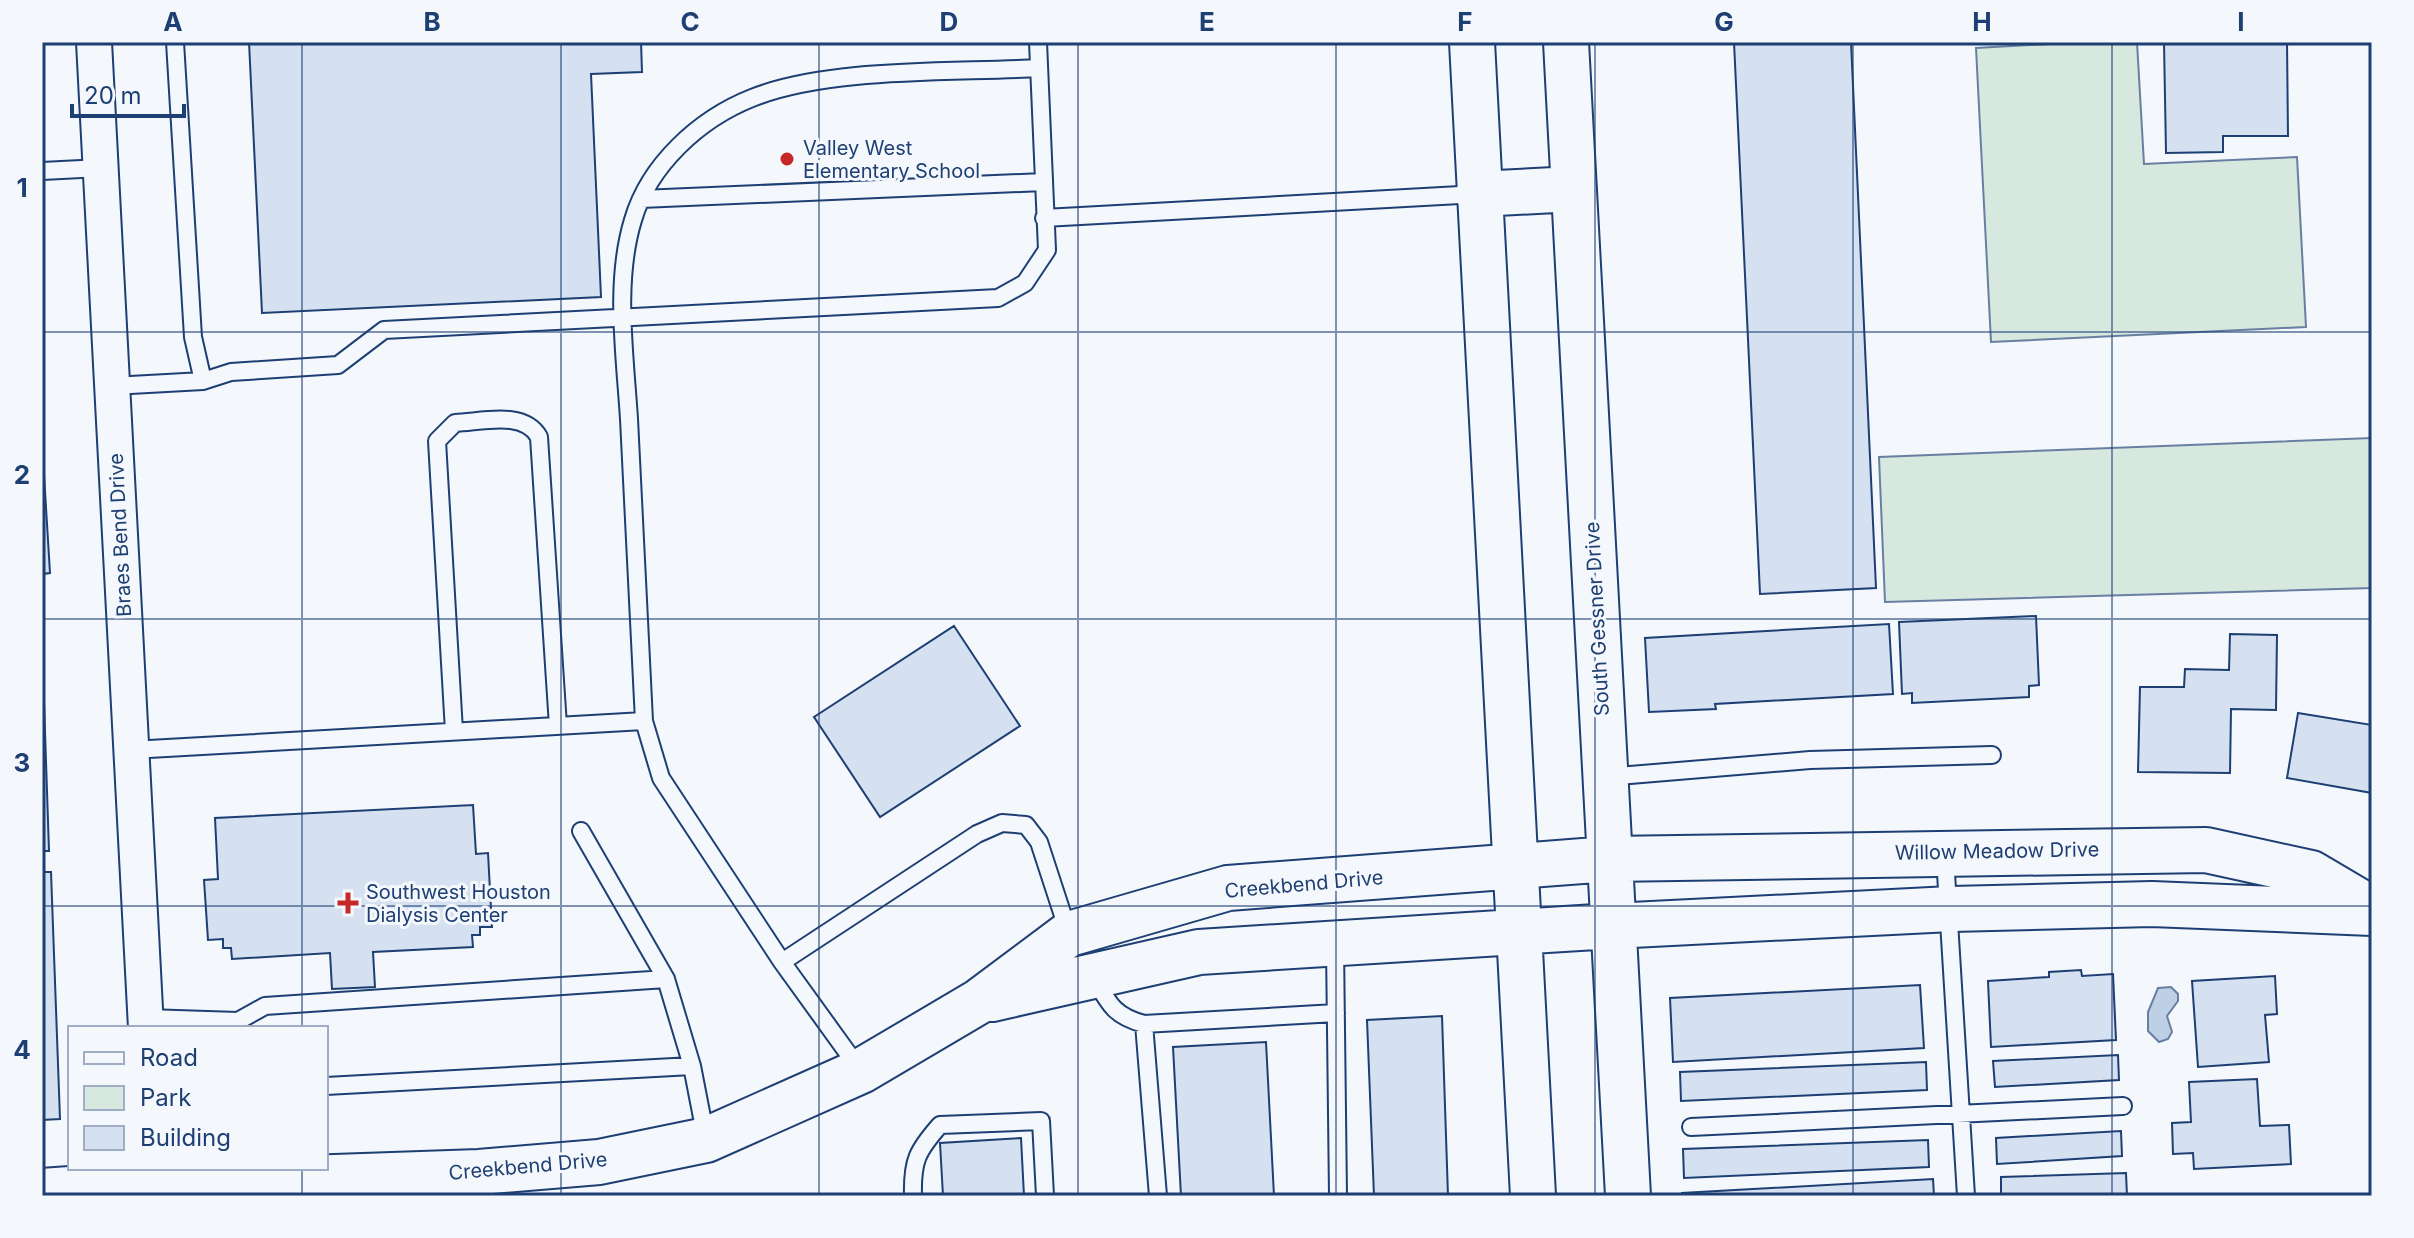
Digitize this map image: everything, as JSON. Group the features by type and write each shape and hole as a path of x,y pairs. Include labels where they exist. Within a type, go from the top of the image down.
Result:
{"street":[{"name":"Braes Bend Drive","path":"94,42 146,1023"},
{"path":"1472,42 1533,1196"},
{"name":"South Gessner Drive","path":"1566,42 1628,1196"},
{"path":"1478,194 1574,189"},
{"name":"Willow Meadow Drive","path":"1609,859 1945,851 2206,850 2311,873 2372,911"},
{"name":"Creekbend Drive","path":"42,1191 154,1176 357,1186 599,1162 706,1140 861,1071 978,1002 1069,934 1228,888 1609,859"},
{"name":"Willow Meadow Drive","path":"1612,926 1951,909 2152,904 2372,911"},
{"name":"Creekbend Drive","path":"978,1002 1199,952 1612,926"}],"lane":[{"path":"175,42 193,337 203,381"},
{"path":"112,386 203,381 231,372 338,365 384,330 998,298 1025,283 1047,250 1038,42"},
{"path":"861,1071 782,962 661,778 644,721 624,319 627,251 641,199 669,155 699,130 750,99 822,80 1039,68"},
{"path":"42,171 101,168"},
{"path":"641,199 1043,182"},
{"path":"1044,218 1478,194"},
{"path":"454,731 437,441 455,423 520,420 534,427 539,437 558,726"},
{"path":"131,750 644,721"},
{"path":"1605,777 1810,760 1992,755"},
{"path":"782,962 977,834 1002,823 1026,825 1039,842 1069,934 1111,1007 1124,1019 1144,1024 1336,1013"},
{"path":"581,831 666,979 692,1066 706,1140"},
{"path":"1945,851 1951,909 1966,1196"},
{"path":"1335,944 1338,1196"},
{"path":"146,1023 238,1025 265,1006 666,979"},
{"path":"1144,1024 1158,1196"},
{"path":"328,1086 692,1066"},
{"path":"1691,1127 2123,1106"},
{"path":"913,1196 912,1173 918,1151 940,1125 1041,1121 1045,1196"}],"green space":[{"path":"2137,42 2144,164 2297,157 2306,327 1991,342 1976,48"},
{"path":"2372,438 2372,588 1885,602 1879,457"}],"water":[{"path":"2171,987 2178,994 2178,1001 2167,1016 2172,1032 2168,1039 2159,1042 2148,1031 2148,1012 2158,988"}],"building":[{"path":"249,42 641,42 642,72 591,74 601,297 262,313"},
{"path":"1734,42 1851,42 1876,588 1760,594"},
{"path":"2164,42 2287,42 2288,136 2223,136 2223,152 2166,153"},
{"path":"42,442 50,573 42,574"},
{"path":"2036,616 2039,685 2029,686 2029,697 1912,703 1912,693 1902,694 1899,622"},
{"path":"1889,624 1893,694 1715,704 1716,709 1649,712 1645,638"},
{"path":"954,626 1020,726 880,817 814,717"},
{"path":"2230,634 2277,635 2276,710 2231,709 2230,773 2138,772 2140,687 2184,687 2185,669 2229,670"},
{"path":"42,642 49,851 42,851"},
{"path":"2298,713 2372,725 2372,793 2287,778"},
{"name":"Southwest Houston Dialysis Center","path":"473,805 476,854 488,853 492,927 480,927 480,935 472,935 473,947 373,952 375,987 332,989 330,953 232,959 231,948 223,948 223,939 208,940 204,880 218,879 215,818"},
{"path":"42,872 51,872 60,1119 42,1120"},
{"path":"2081,970 2082,976 2113,974 2116,1040 1991,1047 1988,981 2049,977 2049,972"},
{"path":"2275,976 2277,1014 2265,1015 2269,1062 2198,1067 2192,981"},
{"path":"1920,985 1924,1048 1673,1062 1670,998"},
{"path":"1442,1016 1448,1196 1374,1196 1367,1020"},
{"path":"1266,1042 1274,1196 1181,1196 1173,1047"},
{"path":"2118,1055 2119,1080 1995,1087 1993,1061"},
{"path":"1926,1062 1927,1090 1681,1101 1680,1072"},
{"path":"2257,1079 2260,1126 2289,1125 2291,1164 2194,1169 2193,1153 2173,1154 2172,1123 2191,1122 2189,1082"},
{"path":"2121,1131 2122,1156 1997,1164 1996,1138"},
{"path":"1021,1138 1024,1196 943,1196 940,1143"},
{"path":"1928,1140 1929,1167 1684,1178 1683,1149"},
{"path":"2126,1173 2127,1196 2001,1196 2001,1177"},
{"path":"1933,1179 1934,1196 1682,1196 1682,1193"}],"place":[{"name":"Valley West Elementary School","path":"787,159"},
{"name":"Southwest Houston Dialysis Center","path":"348,903"}]}
